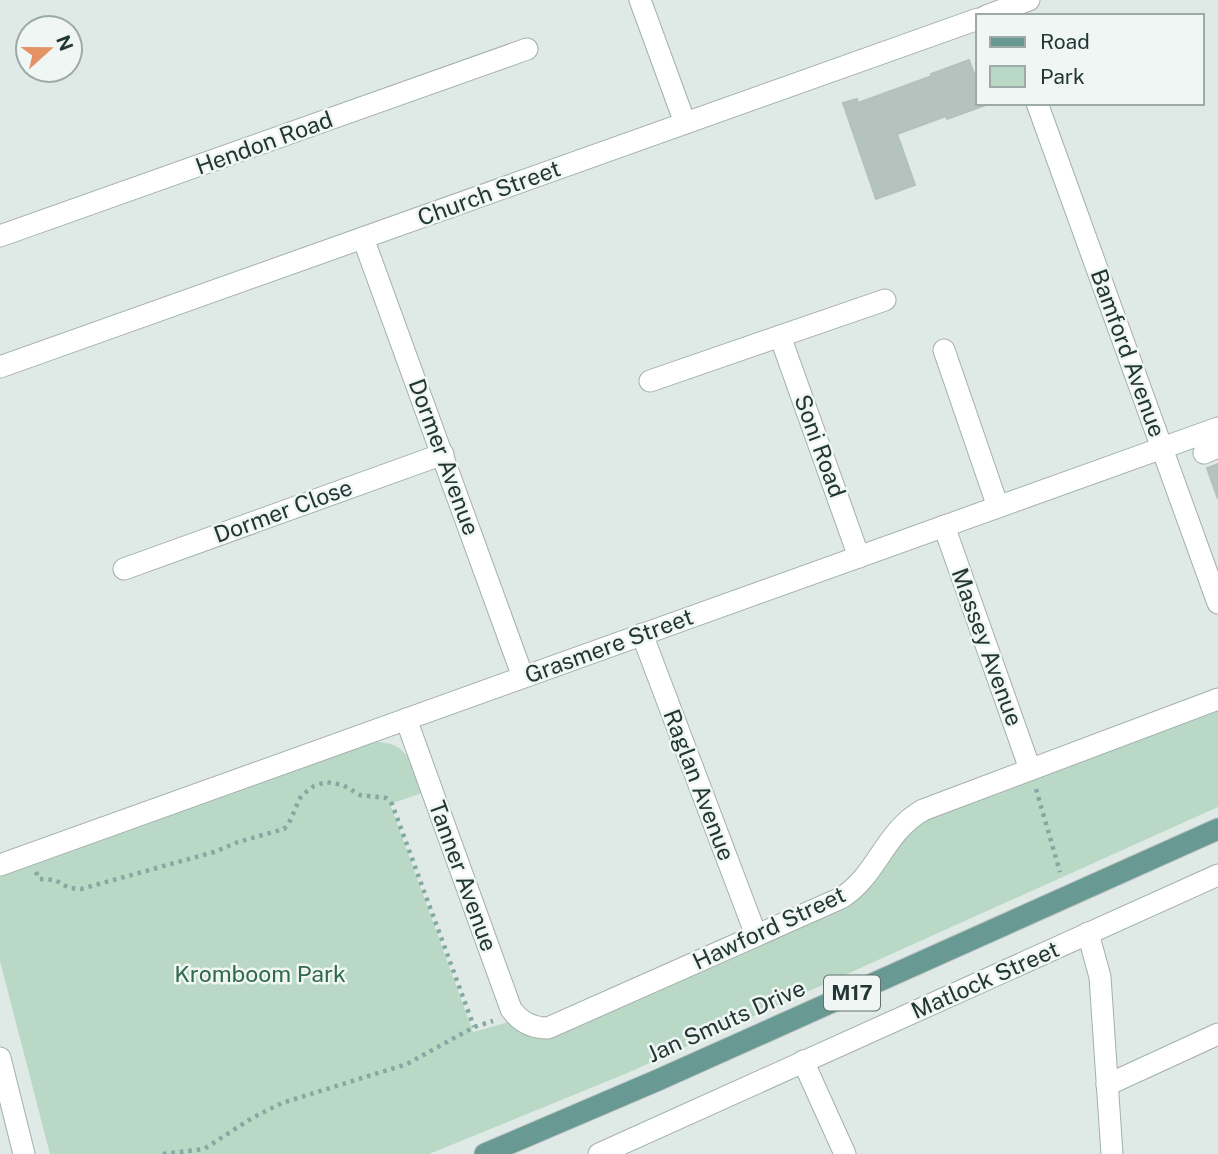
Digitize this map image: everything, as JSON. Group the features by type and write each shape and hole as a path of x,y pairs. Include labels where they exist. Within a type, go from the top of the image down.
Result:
{"main road":[{"name":"Jan Smuts Drive","path":"485,1154 658,1080 1218,829"}],"street":[{"path":"640,0 685,123"},
{"path":"998,10 1029,0"},
{"name":"Church Street","path":"0,367 976,20"},
{"name":"Hendon Road","path":"0,236 527,49"},
{"name":"Bamford Avenue","path":"1038,105 1218,603"},
{"name":"Dormer Avenue","path":"363,238 523,677"},
{"path":"650,382 885,300"},
{"name":"Soni Road","path":"780,336 859,557"},
{"path":"944,350 998,507"},
{"name":"Grasmere Street","path":"0,865 1218,428"},
{"name":"Dormer Close","path":"124,569 443,454"},
{"name":"Massey Avenue","path":"944,526 1030,769"},
{"name":"Raglan Avenue","path":"642,634 756,935"},
{"name":"Hawford Street","path":"529,1025 541,1028 556,1026 850,892 863,879 895,831 913,815 1218,699"},
{"name":"Tanner Avenue","path":"407,719 508,1001 516,1015 529,1025"},
{"name":"Matlock Street","path":"599,1154 1218,875"},
{"path":"1088,933 1100,978 1112,1154"},
{"path":"1107,1085 1218,1034"},
{"path":"0,1058 24,1154"},
{"path":"803,1061 845,1154"}],"path":[{"path":"1030,769 1060,872"},
{"path":"30,855 39,879 55,880 69,888 80,889 214,852 284,829 301,796 314,786 326,782 342,785 360,795 386,798 393,804 474,1027 407,1064 282,1103 252,1118 204,1149 163,1154"}],"green space":[{"name":"Kromboom Park","path":"1218,709 1218,807 625,1074 429,1154 50,1154 0,961 0,877 5,874 375,742 387,743 396,746 408,757 422,793 390,804 473,1032 509,1022 527,1034 547,1037 561,1034 835,911 921,822"}],"building":[{"path":"969,60 976,79 976,105 986,105 897,134 915,185 876,199 843,103 857,99 858,103 932,76 931,74"},
{"path":"1218,464 1218,499 1207,468"}]}
